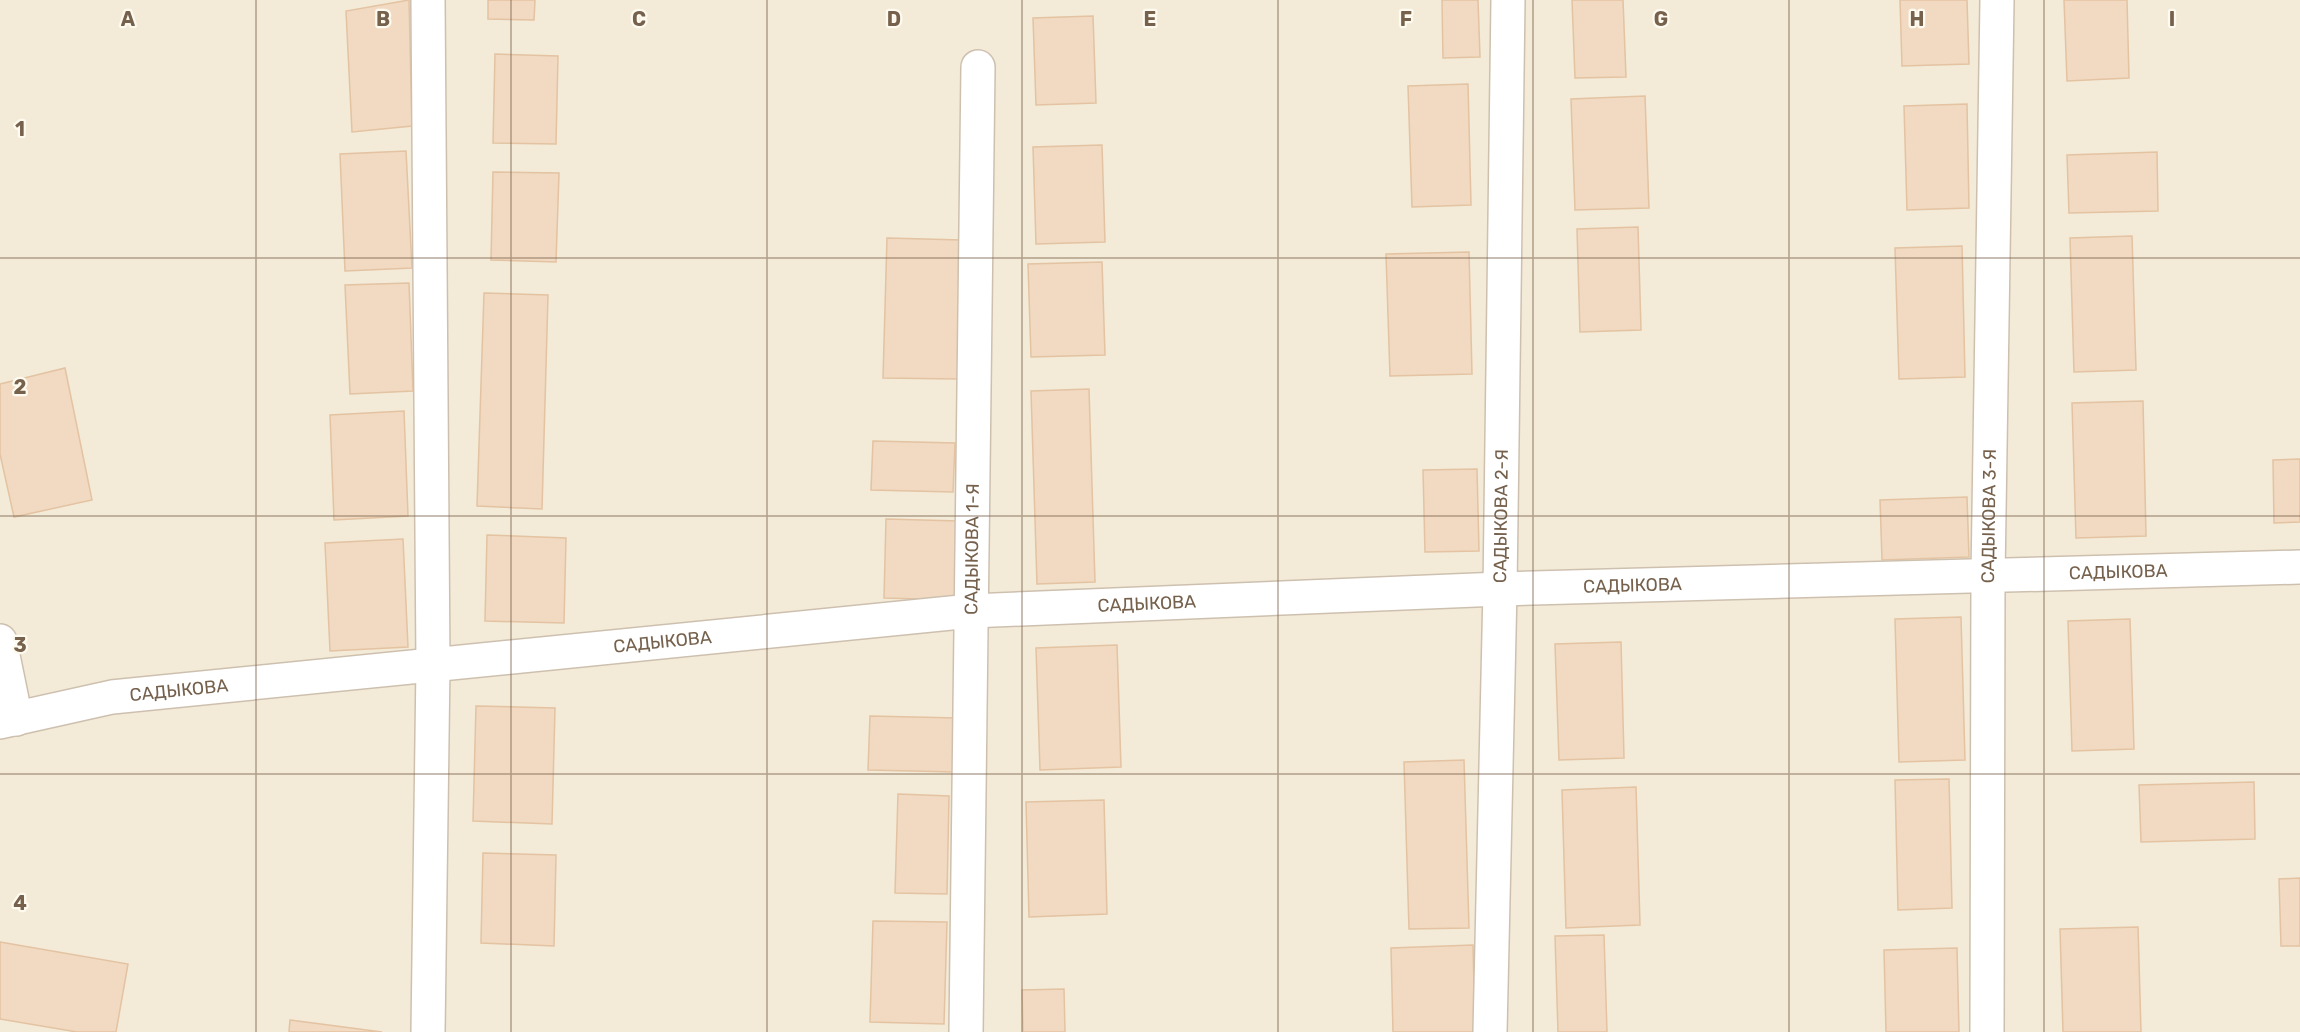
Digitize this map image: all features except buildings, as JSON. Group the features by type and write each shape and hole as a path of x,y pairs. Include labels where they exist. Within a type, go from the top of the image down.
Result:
{"street":[{"path":"428,0 433,665 428,1032"},
{"name":"САДЫКОВА 2-Я","path":"1490,1032 1500,589 1508,0"},
{"name":"САДЫКОВА 3-Я","path":"1987,1032 1988,576 1997,0"},
{"name":"САДЫКОВА 1-Я","path":"966,1032 978,67"},
{"name":"САДЫКОВА","path":"8,721 112,697 971,611 1500,589 2300,567"},
{"path":"0,641 8,721"}],"shaded area":[{"path":"0,0 2300,0 2300,1032 0,1032"}]}
